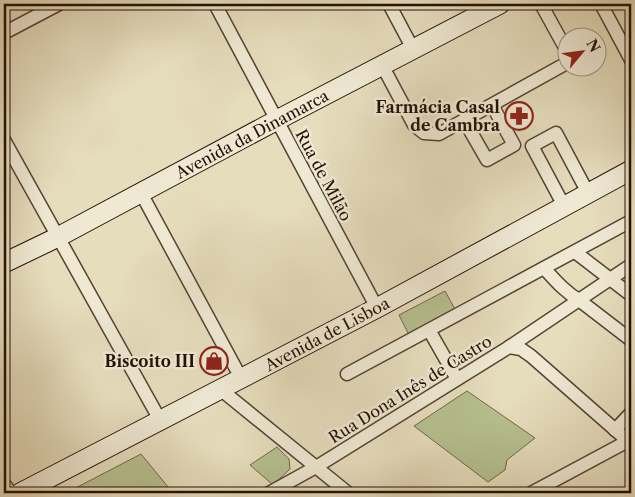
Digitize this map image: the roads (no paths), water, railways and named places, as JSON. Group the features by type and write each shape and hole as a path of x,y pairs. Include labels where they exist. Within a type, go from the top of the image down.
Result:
{"main road":[{"name":"Avenida da Dinamarca","path":"4,263 58,237 498,4"},
{"name":"Avenida de Lisboa","path":"20,493 377,308 631,170"}],"street":[{"path":"4,33 46,7 59,4"},
{"name":"Rua de Milão","path":"215,4 377,308"},
{"path":"389,4 413,49"},
{"path":"541,4 558,36"},
{"path":"601,4 631,60"},
{"path":"382,65 414,125 424,133 439,134 558,68"},
{"path":"492,105 514,145"},
{"path":"464,120 487,160 514,145 532,146 556,133 588,193"},
{"path":"4,140 160,420"},
{"path":"532,146 564,206"},
{"path":"141,193 241,378"},
{"path":"347,374 631,221"},
{"path":"575,252 631,295"},
{"path":"510,347 631,265"},
{"path":"544,268 561,287 631,340"},
{"path":"429,330 457,379"},
{"name":"Rua Dona Inês de Castro","path":"269,493 316,467 510,347 520,349 531,356 630,443"},
{"path":"220,389 348,493"},
{"path":"615,430 631,413"},
{"path":"531,493 630,443"},
{"path":"4,487 8,493"}],"place":[{"name":"Farmácia Casal de Cambra","path":"519,116"},
{"name":"Biscoito III","path":"214,361"}]}
